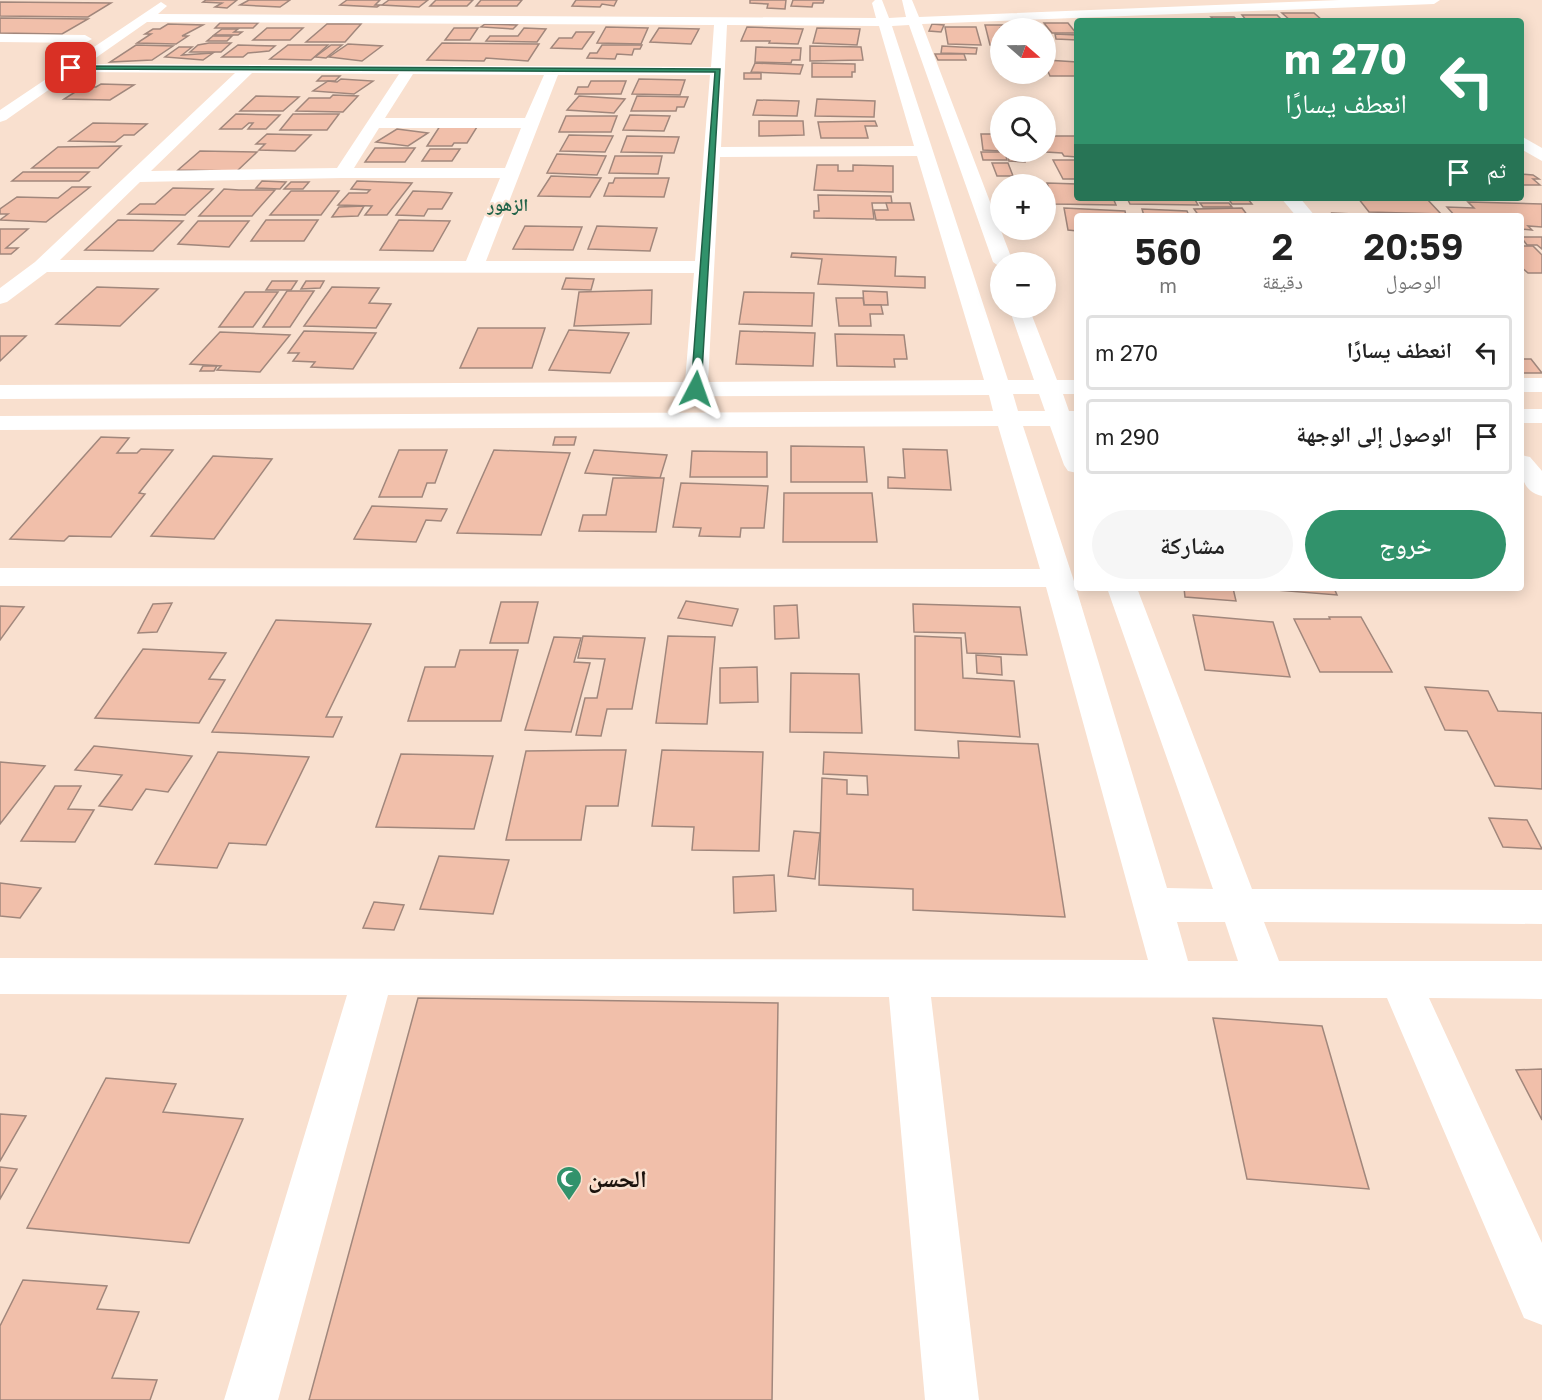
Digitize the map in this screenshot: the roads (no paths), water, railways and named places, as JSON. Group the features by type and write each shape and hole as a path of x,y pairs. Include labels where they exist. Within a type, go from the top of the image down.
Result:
{"street":[{"path":"0,117 170,0"},
{"path":"1130,12 1210,0 1230,0"},
{"path":"149,14 1130,12 1334,2 1434,0"},
{"path":"1334,2 1353,15"},
{"path":"1360,2 1380,15"},
{"path":"149,14 317,8 722,14"},
{"path":"910,11 999,252"},
{"path":"881,12 1009,418 1062,570 1173,978"},
{"path":"696,389 722,14"},
{"path":"0,39 90,36 66,52"},
{"path":"71,68 718,71"},
{"path":"0,298 42,266 249,68"},
{"path":"342,173 409,69"},
{"path":"473,267 553,70"},
{"path":"374,123 532,123"},
{"path":"1524,143 1542,156"},
{"path":"712,152 925,151"},
{"path":"135,177 511,173"},
{"path":"1293,201 1303,213"},
{"path":"42,266 704,267"},
{"path":"1023,318 1049,387 1068,418 1074,449"},
{"path":"1524,385 1542,385"},
{"path":"0,392 1074,387"},
{"path":"1524,416 1542,416"},
{"path":"0,423 1068,418"},
{"path":"1524,467 1542,488"},
{"path":"0,577 1062,570"},
{"path":"1123,591 1265,978"},
{"path":"1152,905 1542,908"},
{"path":"0,976 1542,980"},
{"path":"251,1400 373,976"},
{"path":"908,977 952,1400"},
{"path":"1399,979 1542,1300"}],"place":[{"name":"الحسن","path":"569,1202"}],"district":[{"name":"الزهور","path":"508,205"}]}
